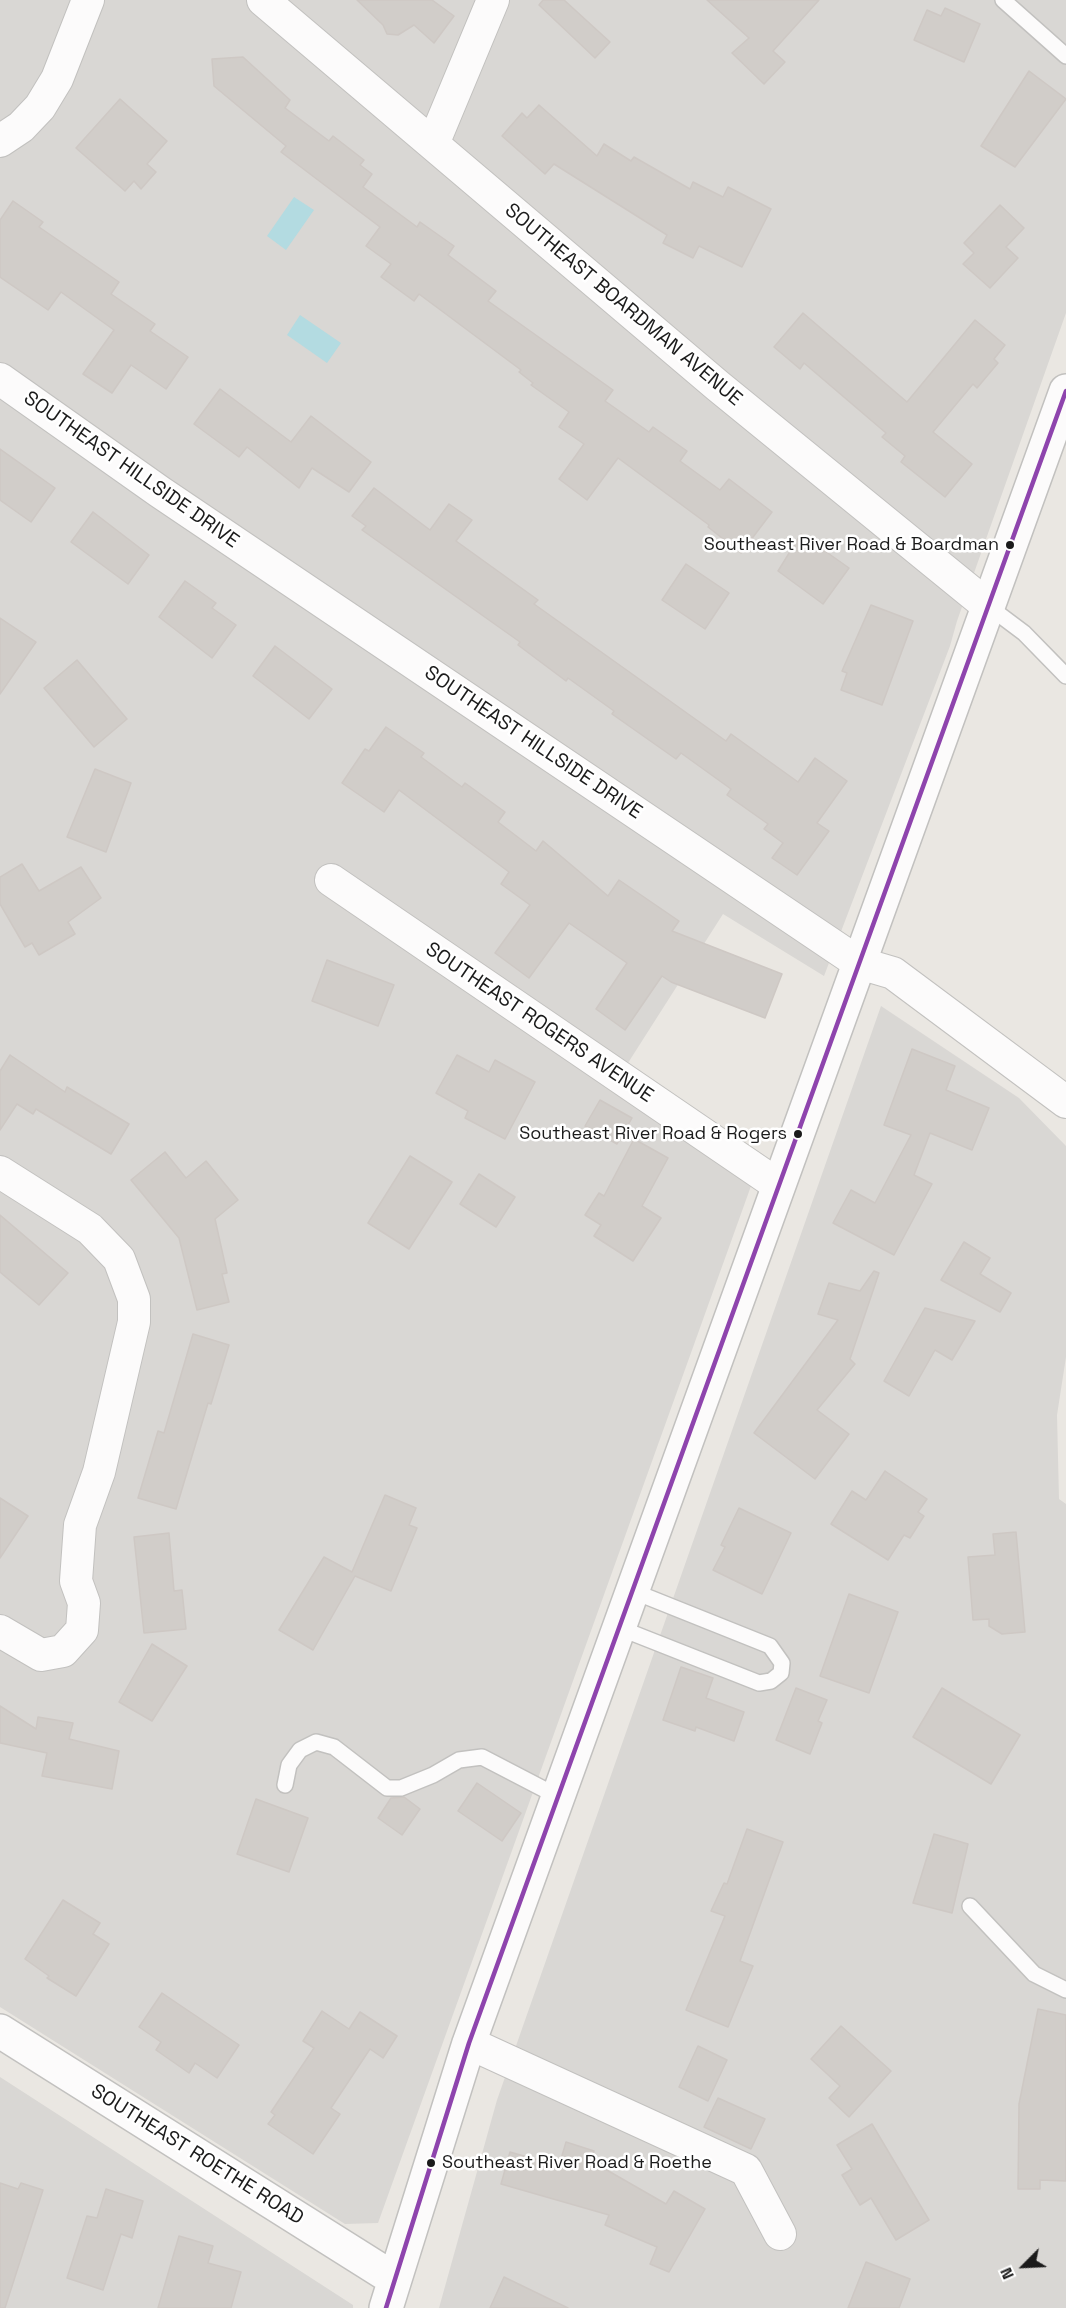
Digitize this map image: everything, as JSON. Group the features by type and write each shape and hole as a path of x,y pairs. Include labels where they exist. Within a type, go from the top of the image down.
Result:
{"street":[{"path":"0,141 21,127 40,107 57,79 88,0"},
{"name":"SOUTHEAST BOARDMAN AVENUE","path":"263,0 718,386 988,606"},
{"path":"433,144 493,0"},
{"name":"SOUTHEAST HILLSIDE DRIVE","path":"0,379 160,492 859,963 893,973 1066,1102"},
{"path":"390,2293 469,2043 630,1590 1066,392"},
{"name":"SOUTHEAST ROGERS AVENUE","path":"331,880 778,1185"},
{"path":"0,1172 90,1229 119,1259 134,1299 134,1322 99,1472 80,1525 76,1581 84,1603 82,1630 63,1651 41,1655 0,1631"},
{"name":"SOUTHEAST ROETHE ROAD","path":"0,2031 390,2293"},
{"path":"469,2043 746,2170 780,2234"}],"lane":[{"path":"1003,0 1066,56"},
{"path":"988,606 1023,633 1065,673"},
{"path":"617,1627 759,1683 771,1682 781,1673 782,1663 770,1646 630,1590"},
{"path":"285,1785 289,1765 300,1750 316,1742 333,1747 387,1788 401,1788 433,1775 459,1760 482,1757 557,1796"},
{"path":"970,1906 1034,1974 1066,1990"}],"shaded area":[{"path":"0,0 1066,0 1066,313 950,646 824,976 723,914 612,1088 751,1186 378,2223 345,2224 0,2007"},
{"path":"881,1006 1019,1098 1066,1146 1066,1357 1057,1415 1059,1499 1066,1504 1066,2308 439,2308 497,2100"},
{"path":"0,2077 353,2305 353,2308 0,2308"}],"water":[{"path":"294,197 314,210 286,250 267,236"},
{"path":"300,315 341,343 327,363 287,335"}],"building":[{"path":"357,0 432,0 454,16 434,43 414,25 398,35 387,34 383,25"},
{"path":"543,0 564,0 610,42 595,58 539,5"},
{"path":"707,0 819,0 773,51 785,62 764,84 732,53 749,38"},
{"path":"945,8 980,24 964,62 914,40 927,10 941,16"},
{"path":"243,57 290,100 285,108 329,141 333,136 364,160 360,165 372,174 363,187 417,227 420,222 454,246 448,255 496,291 488,301 613,390 605,401 649,432 653,427 687,451 680,461 720,490 729,479 772,512 741,553 708,527 709,525 618,458 587,500 559,479 584,444 559,427 569,412 531,385 533,383 519,372 521,370 419,294 414,301 381,277 391,264 366,246 380,227 281,152 286,146 214,86 212,59"},
{"path":"1029,71 1066,99 1015,167 981,146"},
{"path":"120,99 167,141 147,164 156,172 141,189 134,181 125,191 76,148"},
{"path":"539,105 597,156 604,144 631,161 634,157 690,189 693,182 723,197 728,187 771,209 742,267 699,246 693,258 663,243 667,235 554,164 545,174 502,136 522,113 527,118"},
{"path":"13,201 43,222 39,227 119,282 111,294 155,324 150,331 188,357 166,389 131,365 112,393 83,374 114,330 61,292 48,310 0,277 0,220"},
{"path":"1000,205 1024,228 1006,247 1018,258 990,288 963,264 974,253 964,243"},
{"path":"803,313 907,402 975,320 1005,345 994,359 998,363 977,388 973,384 933,432 972,464 945,497 901,462 905,456 882,437 886,433 804,363 800,369 774,347"},
{"path":"220,389 291,442 311,416 371,462 349,492 312,468 299,488 247,447 239,457 194,424"},
{"path":"0,449 55,488 31,522 0,500"},
{"path":"374,488 430,530 449,504 472,520 456,541 538,600 534,604 726,741 731,734 798,782 815,758 847,781 817,823 829,831 797,875 772,858 783,843 764,829 768,824 727,795 731,789 681,753 676,759 612,714 614,711 568,678 566,681 518,645 520,642 362,530 366,526 352,516"},
{"path":"93,512 149,555 128,584 71,542"},
{"path":"801,534 849,568 823,604 778,571"},
{"path":"686,564 729,593 705,629 662,600"},
{"path":"185,581 216,603 212,608 236,625 212,658 159,617"},
{"path":"871,605 913,621 882,705 841,690 847,673 842,671"},
{"path":"0,618 36,642 0,694"},
{"path":"275,646 332,689 309,719 253,676"},
{"path":"77,660 127,719 94,747 44,688"},
{"path":"386,727 424,753 421,757 462,787 465,783 505,812 498,822 536,851 543,841 608,896 619,880 679,921 672,931 782,974 765,1018 671,982 662,976 625,1030 596,1009 627,963 569,923 529,978 495,953 530,905 501,884 509,872 399,790 384,812 342,783 365,749 369,751"},
{"path":"95,769 131,783 106,852 67,837"},
{"path":"22,864 39,891 81,867 101,898 68,922 75,934 39,955 32,943 25,947 0,904 0,877"},
{"path":"327,960 394,985 378,1026 312,1001"},
{"path":"912,1049 955,1066 946,1090 989,1108 972,1150 930,1133 914,1175 932,1184 894,1255 833,1223 851,1190 875,1203 911,1135 884,1125"},
{"path":"10,1055 65,1092 67,1087 129,1124 111,1154 36,1109 33,1114 17,1104 0,1130 0,1071"},
{"path":"457,1055 489,1072 495,1060 535,1082 505,1139 465,1118 468,1111 436,1093"},
{"path":"600,1100 632,1118 617,1144 585,1126"},
{"path":"634,1139 668,1158 642,1206 661,1218 633,1261 594,1236 601,1225 585,1215 599,1193 604,1196"},
{"path":"165,1152 186,1178 206,1161 238,1200 215,1219 227,1273 222,1274 229,1302 197,1310 179,1238 131,1180"},
{"path":"410,1156 452,1182 409,1249 368,1223"},
{"path":"479,1174 515,1197 496,1227 460,1204"},
{"path":"0,1215 68,1273 39,1305 0,1272"},
{"path":"964,1242 990,1258 980,1274 1011,1293 1000,1312 941,1280"},
{"path":"874,1271 879,1273 850,1359 855,1364 817,1410 849,1434 815,1479 754,1433 838,1320 818,1314 829,1283 860,1291"},
{"path":"925,1308 975,1321 952,1360 935,1350 909,1396 884,1381"},
{"path":"193,1334 229,1345 211,1404 208,1403 176,1509 138,1498 158,1431 164,1433"},
{"path":"885,1471 927,1499 918,1512 924,1516 910,1538 904,1535 888,1560 831,1524 852,1491 866,1500"},
{"path":"385,1495 416,1508 409,1525 417,1528 391,1591 355,1576 313,1650 279,1630 324,1557 352,1572"},
{"path":"0,1498 28,1516 0,1558"},
{"path":"739,1508 791,1533 762,1594 713,1570 725,1547 721,1545"},
{"path":"1016,1532 1025,1632 1002,1634 989,1626 989,1619 973,1620 968,1557 995,1555 993,1534"},
{"path":"169,1533 174,1591 182,1590 186,1629 144,1633 134,1537"},
{"path":"849,1594 898,1612 869,1693 820,1676"},
{"path":"152,1644 187,1666 152,1721 119,1702"},
{"path":"681,1667 713,1678 706,1698 744,1712 734,1741 696,1727 695,1731 663,1720"},
{"path":"796,1688 827,1700 818,1721 822,1723 810,1754 776,1740"},
{"path":"942,1688 1020,1735 991,1784 913,1737"},
{"path":"0,1706 36,1729 38,1717 73,1723 69,1739 119,1751 112,1789 42,1776 47,1753 0,1743"},
{"path":"477,1783 521,1813 502,1841 458,1811"},
{"path":"404,1797 420,1809 402,1835 378,1818 391,1798"},
{"path":"256,1799 308,1818 289,1872 237,1854"},
{"path":"747,1829 783,1842 740,1961 753,1966 728,2027 686,2010 725,1916 711,1911 724,1883 727,1884"},
{"path":"934,1834 968,1844 952,1913 913,1903"},
{"path":"63,1900 100,1923 93,1934 109,1944 76,1996 47,1978 49,1976 25,1959"},
{"path":"162,1993 239,2045 217,2078 195,2063 189,2073 156,2050 161,2042 139,2027"},
{"path":"1038,2009 1066,2015 1066,2181 1040,2180 1040,2189 1018,2189 1019,2104"},
{"path":"322,2011 349,2029 360,2012 397,2036 383,2058 370,2049 331,2108 340,2114 313,2154 268,2124 275,2115 271,2112 314,2048 303,2041"},
{"path":"841,2026 891,2071 849,2117 829,2098 840,2086 811,2059"},
{"path":"698,2046 727,2060 708,2101 679,2087"},
{"path":"718,2098 765,2119 751,2149 704,2127"},
{"path":"872,2124 929,2220 896,2240 871,2198 860,2205 842,2175 852,2169 837,2145"},
{"path":"566,2142 594,2151 591,2161 666,2204 674,2191 705,2209 669,2272 650,2264 657,2247 605,2225 609,2215 501,2184 510,2152 559,2166"},
{"path":"0,2183 18,2189 21,2183 43,2190 5,2308 0,2308"},
{"path":"106,2189 143,2201 132,2238 121,2234 103,2290 67,2278 87,2216 97,2218"},
{"path":"179,2236 213,2246 208,2263 241,2272 231,2308 158,2308"},
{"path":"866,2262 910,2279 899,2308 848,2308"},
{"path":"504,2277 568,2308 490,2308"}],"transit line":[{"path":"386,2308 469,2043 1066,391"}],"place":[{"name":"Southeast River Road & Boardman","path":"1010,545"},
{"name":"Southeast River Road & Rogers","path":"798,1134"},
{"name":"Southeast River Road & Roethe","path":"431,2163"}]}
